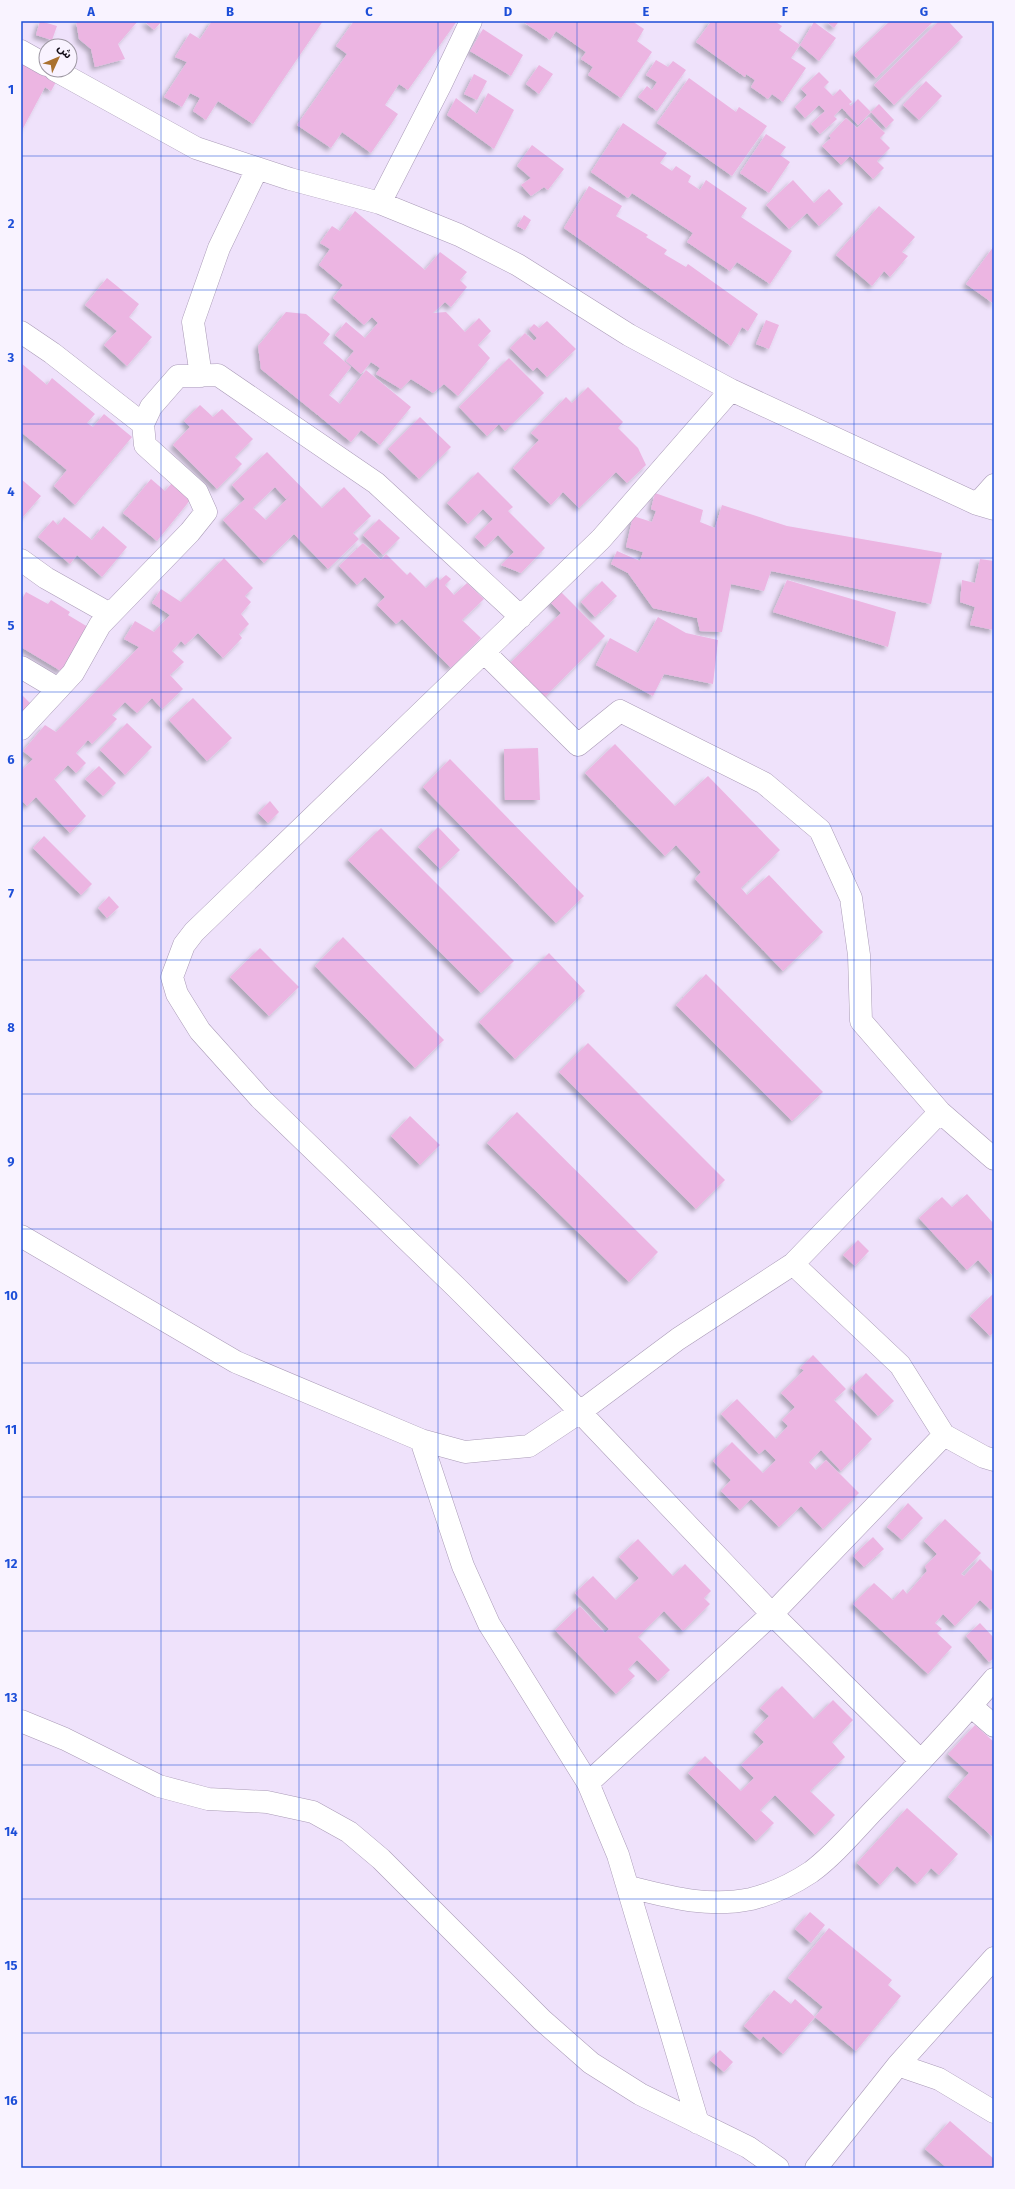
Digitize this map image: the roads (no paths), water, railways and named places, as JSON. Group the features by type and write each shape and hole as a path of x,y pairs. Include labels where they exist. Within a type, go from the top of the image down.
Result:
{"street":[{"path":"380,203 440,86 471,21"},
{"path":"21,51 38,61"},
{"path":"69,78 196,148 290,180 380,203 459,235 518,265 629,335 732,390 985,507 994,486"},
{"path":"201,376 193,322 219,248 257,169"},
{"path":"21,332 52,353 143,424"},
{"path":"21,730 73,673 100,625 190,532 206,512 197,492 145,445 143,424 151,408 178,376 218,375 376,483 522,617"},
{"path":"732,390 601,539 485,653 194,932 184,945 172,977 177,994 200,1031 260,1098 457,1288 580,1412 772,1614 921,1761"},
{"path":"21,560 46,578 110,614"},
{"path":"485,653 578,745 620,711 764,784 820,830 851,898 859,955 861,1021 940,1112 994,1159"},
{"path":"21,667 58,689"},
{"path":"21,1236 236,1362 421,1440 465,1452 529,1446 580,1412 678,1339 793,1264 940,1112"},
{"path":"793,1264 900,1365 944,1435 984,1457 994,1460"},
{"path":"588,1783 772,1614 944,1435"},
{"path":"421,1440 463,1566 489,1624 545,1717 588,1783 618,1855 629,1887 698,2123"},
{"path":"629,1887 685,1901 718,1903 751,1899 783,1888 811,1872 836,1850 921,1761 994,1679"},
{"path":"971,1706 994,1726"},
{"path":"21,1721 65,1738 159,1786 208,1799 267,1802 313,1812 349,1832 381,1859 542,2020 591,2064 640,2094 748,2148 778,2168"},
{"path":"816,2168 898,2065 994,1958"},
{"path":"898,2065 939,2080 994,2112"}]}
